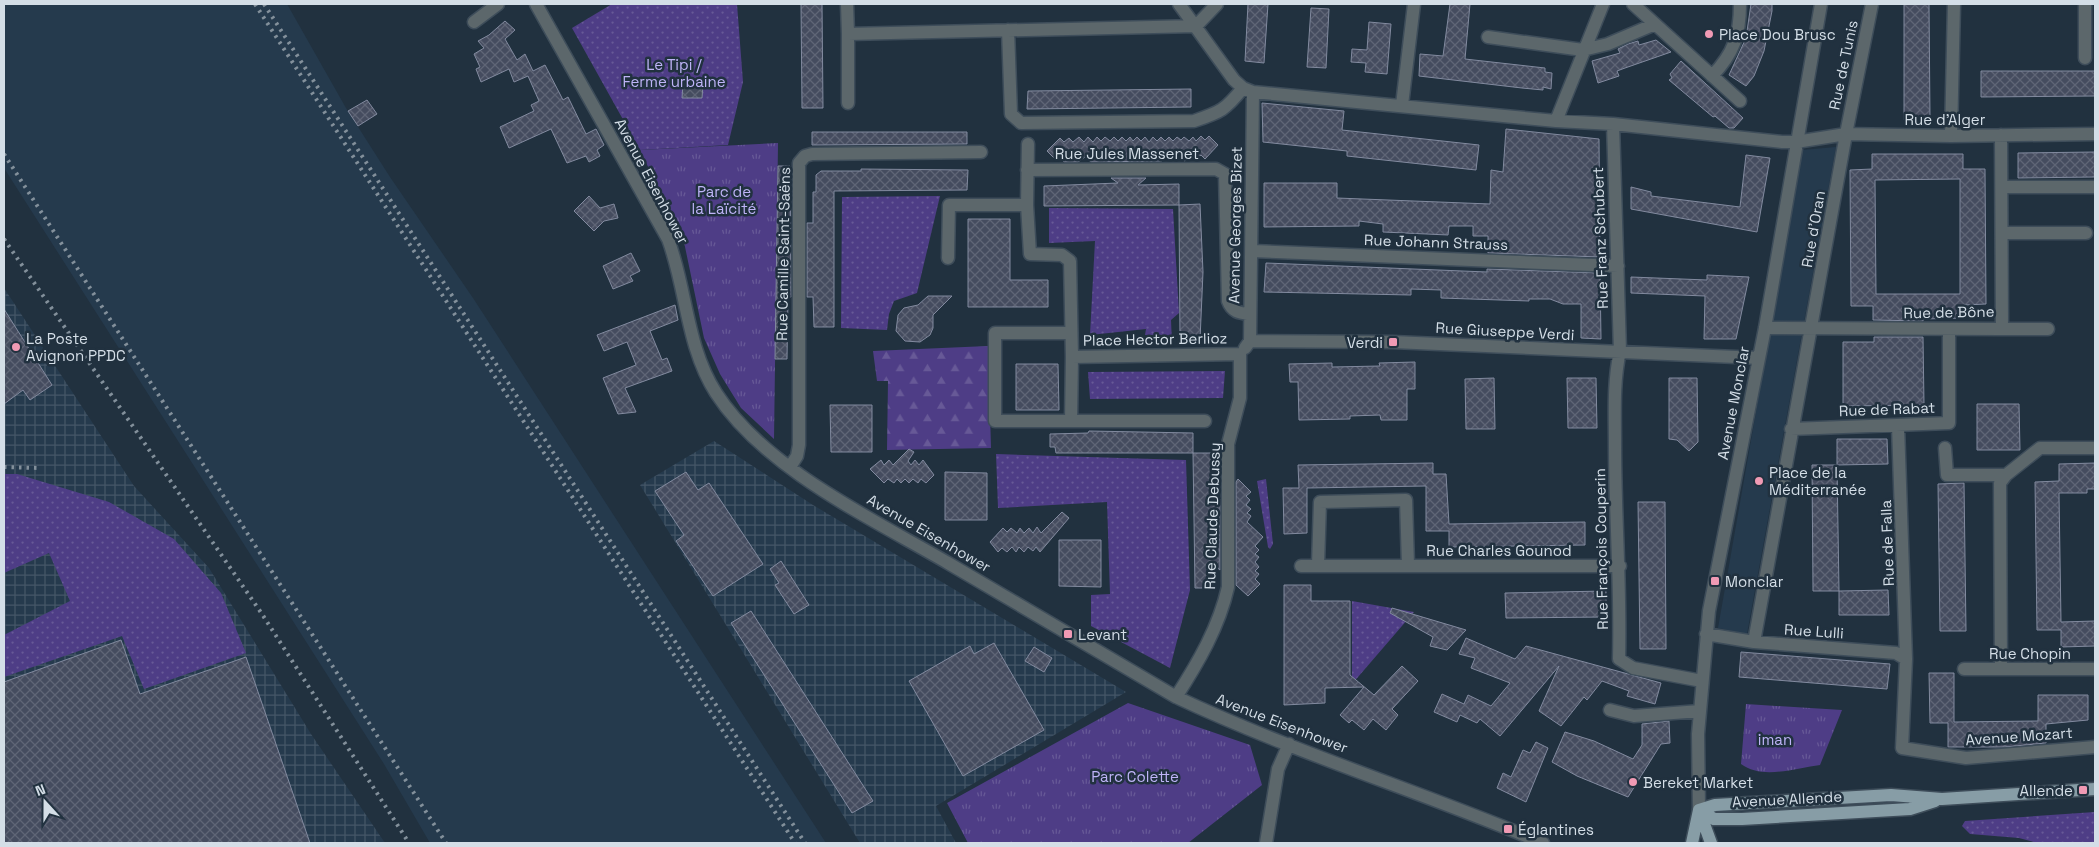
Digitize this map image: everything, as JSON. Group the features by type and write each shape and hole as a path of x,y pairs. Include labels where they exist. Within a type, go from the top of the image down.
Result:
{"main road":[{"name":"Avenue Allende","path":"1699,810 1724,804 1891,795 1942,799 2095,789"},
{"name":"Avenue Monclar","path":"1692,843 1699,810"},
{"name":"Avenue Monclar","path":"1699,810 1711,843"}],"street":[{"path":"474,22 498,4"},
{"name":"Avenue Eisenhower","path":"536,4 668,239 675,259 690,334 700,361 715,392 733,417 755,440 790,467 853,508 1176,697 1230,722 1543,843"},
{"path":"847,4 848,103"},
{"path":"1008,30 1010,114 1021,123 1194,120 1213,116 1248,90 1234,80 1179,4"},
{"path":"848,34 1196,26 1217,4"},
{"path":"1402,105 1414,4"},
{"path":"1556,121 1603,4"},
{"path":"1633,4 1740,101"},
{"path":"1712,76 1733,50 1738,28 1740,4"},
{"name":"Avenue Monclar","path":"1699,810 1700,711 1706,634 1765,328 1796,142 1822,4"},
{"name":"Rue de Tunis","path":"1846,134 1872,4"},
{"path":"1951,136 1954,4"},
{"path":"2085,4 2085,58"},
{"path":"1488,37 1583,50 1608,44 1655,24"},
{"name":"Rue d'Alger","path":"1248,90 1556,121 1613,124 1796,142 1846,134 1951,136 2095,134"},
{"name":"Avenue Georges Bizet","path":"1248,90 1253,251 1249,314 1250,341"},
{"name":"Rue Franz Schubert","path":"1613,124 1620,352"},
{"name":"Rue d'Oran","path":"1754,642 1846,134"},
{"name":"Rue de Bône","path":"1765,328 1811,330 2002,328 2001,135"},
{"name":"Place Hector Berlioz","path":"1028,144 1027,205 1030,254 1062,255 1070,260 1072,357 1071,421 995,421 995,333 1071,333"},
{"name":"Rue Camille Saint-Saëns","path":"790,467 797,456 799,445 799,163 804,156 812,154 981,152"},
{"name":"Rue Jules Massenet","path":"1027,170 1216,169 1225,174 1228,301 1231,308 1238,313 1249,314"},
{"path":"2002,187 2095,187"},
{"path":"948,258 948,205 1027,205"},
{"path":"2002,233 2086,233"},
{"name":"Rue Johann Strauss","path":"1253,251 1618,266"},
{"path":"2002,328 2048,329"},
{"name":"Rue de Rabat","path":"1792,429 1949,423 1949,329"},
{"path":"1240,354 1250,341"},
{"name":"Rue Giuseppe Verdi","path":"1250,341 1376,341 1759,358"},
{"name":"Rue François Couperin","path":"1620,352 1615,376 1615,468 1620,566 1619,659 1633,668 1702,681"},
{"name":"Place Hector Berlioz","path":"1072,357 1240,354"},
{"name":"Rue Claude Debussy","path":"1176,697 1205,649 1223,609 1228,587 1228,444 1240,398 1240,354"},
{"path":"1071,421 1205,420"},
{"name":"Rue de Falla","path":"1898,426 1906,665"},
{"path":"1945,448 1947,475 2006,475"},
{"path":"2002,669 2000,483 2006,475 2040,448 2095,448"},
{"name":"Rue Charles Gounod","path":"1318,565 1320,502 1406,500 1408,565"},
{"name":"Rue Charles Gounod","path":"1301,566 1318,565 1365,568 1408,565 1486,567 1620,566"},
{"name":"Rue Lulli","path":"1706,634 1754,642 1896,653 1906,665"},
{"name":"Avenue Mozart","path":"1906,665 1902,748 1966,758 2095,747"},
{"name":"Rue Chopin","path":"1964,669 2095,669"},
{"path":"1610,710 1634,716 1700,711"},
{"path":"1266,843 1278,769 1288,744"}],"shaded area":[{"path":"4,4 287,4 346,108 390,177 473,298 826,843 430,843 384,764 4,168"},
{"path":"1836,147 1747,634 1718,628 1802,150"},
{"path":"4,288 134,486 209,568 311,734 385,843 4,843"},
{"path":"714,441 813,505 1126,692 936,806 956,843 860,843 640,485"}],"green space":[{"name":"Le Tipi / Ferme urbaine","path":"612,4 737,4 743,82 728,145 640,150 572,28"},
{"name":"Parc de la Laïcité","path":"778,143 774,439 741,408 720,374 704,338 684,242 640,150"},
{"path":"940,196 917,293 894,301 889,314 887,330 841,328 842,197"},
{"path":"1049,208 1173,209 1179,313 1171,320 1172,344 1160,335 1145,335 1146,329 1090,335 1095,241 1049,243"},
{"path":"988,346 991,448 887,450 888,381 877,381 873,351"},
{"path":"1225,371 1223,398 1090,399 1088,372"},
{"path":"996,454 1186,460 1190,590 1170,668 1091,626 1091,595 1110,594 1107,502 998,508"},
{"path":"4,474 17,474 109,502 174,539 221,593 246,653 144,689 122,636 4,677 4,635 70,601 49,553 4,573"},
{"path":"1266,479 1273,544 1270,549 1268,547 1257,481"},
{"path":"1352,601 1414,612 1352,684"},
{"name":"Parc Colette","path":"1128,703 1250,745 1262,785 1188,843 968,843 947,803"},
{"name":"iman","path":"1746,704 1842,710 1820,765 1769,772 1749,769 1741,764"},
{"path":"2095,812 2095,843 2038,843 2019,838 1970,834 1962,826 1965,821"}],"building":[{"path":"801,4 822,4 823,108 802,108"},
{"path":"1248,4 1268,4 1264,63 1245,61"},
{"path":"1450,4 1470,4 1465,59 1545,68 1545,72 1552,73 1551,89 1543,87 1543,90 1522,88 1419,76 1420,54 1443,56"},
{"path":"1751,4 1772,4 1772,11 1764,51 1754,76 1746,86 1729,75 1746,38"},
{"path":"1904,4 1929,4 1930,119 1904,120"},
{"path":"1311,8 1329,9 1326,68 1307,67"},
{"path":"505,21 515,30 505,39 517,60 525,54 533,71 545,65 563,100 568,97 586,134 596,129 604,145 597,150 600,156 589,162 586,156 567,163 551,129 509,148 500,127 534,111 531,105 539,101 528,76 514,82 509,69 481,82 476,69 480,67 474,54 484,48 478,41 489,35"},
{"path":"1369,22 1391,24 1387,74 1365,72 1366,63 1351,62 1352,49 1367,50"},
{"path":"1656,40 1671,52 1617,71 1619,76 1598,83 1592,61 1620,53 1618,49 1628,44 1638,41 1639,45"},
{"path":"1681,61 1743,118 1734,128 1729,128 1715,116 1713,117 1669,80 1672,78 1670,74"},
{"path":"1981,71 2095,71 2095,96 1981,97"},
{"path":"683,84 703,85 702,98 682,98"},
{"path":"1191,89 1191,107 1027,109 1028,91"},
{"path":"367,100 377,114 358,126 348,111"},
{"path":"1262,103 1344,111 1342,130 1479,145 1476,170 1347,156 1347,151 1263,142"},
{"path":"1506,129 1599,139 1600,257 1488,253 1488,236 1473,236 1473,226 1449,226 1448,235 1383,232 1383,224 1359,221 1359,226 1264,227 1264,183 1337,183 1337,198 1490,204 1491,170 1503,172"},
{"path":"812,132 967,132 967,144 812,145"},
{"path":"1201,136 1205,140 1209,136 1218,145 1205,159 1201,155 1196,159 1192,154 1185,161 1175,156 1172,159 1168,155 1162,161 1091,162 1085,157 1078,162 1064,162 1059,156 1055,159 1047,151 1060,138 1064,142 1069,138 1073,142 1079,137 1084,142 1088,137 1093,142 1097,137 1101,141 1105,137 1110,141 1114,137 1118,141 1122,137 1126,141 1130,137 1133,141 1137,137 1141,141 1145,137 1149,142 1153,137 1157,141 1161,137 1165,141 1169,137 1173,141 1177,137 1181,140 1184,137 1189,141 1193,137 1196,141"},
{"path":"2095,152 2095,177 2018,178 2018,153"},
{"path":"1872,154 1963,154 1963,169 1985,169 1986,304 1964,305 1964,318 1923,319 1923,321 1873,320 1873,306 1851,306 1850,170 1872,169","holes":["1960,179 1960,294 1876,294 1875,180"]},
{"path":"1746,155 1770,158 1757,232 1631,209 1631,187 1651,192 1651,196 1740,207"},
{"path":"778,166 790,166 791,297 788,297 787,359 775,359"},
{"path":"861,169 968,170 967,190 834,191 834,327 814,327 813,297 807,297 807,223 813,223 813,192 816,192 816,175 821,171 861,171"},
{"path":"1111,178 1146,178 1138,185 1179,184 1179,205 1044,206 1044,186 1118,183"},
{"path":"589,196 600,208 614,204 618,218 604,221 594,231 574,211"},
{"path":"1200,204 1203,272 1200,340 1180,341 1179,205"},
{"path":"968,219 1010,219 1010,280 1048,280 1048,307 968,307"},
{"path":"631,253 640,271 630,276 633,281 613,289 603,266"},
{"path":"1266,263 1487,272 1487,269 1600,273 1601,339 1581,338 1581,304 1563,304 1550,299 1529,299 1529,301 1441,298 1441,290 1411,289 1411,295 1264,292"},
{"path":"1707,275 1749,277 1736,339 1704,339 1705,296 1631,293 1631,277 1707,280"},
{"path":"928,296 952,296 933,315 933,328 930,335 920,342 905,341 896,331 898,315 904,308 918,305"},
{"path":"675,305 678,320 650,331 662,360 667,358 672,371 625,388 636,412 618,414 603,378 636,365 627,342 604,351 597,335"},
{"name":"La Poste Avignon PPDC","path":"4,309 52,385 30,400 23,390 4,404"},
{"path":"1874,337 1923,337 1924,405 1843,406 1843,342 1874,342"},
{"path":"1415,362 1415,389 1407,389 1407,420 1381,420 1380,415 1350,416 1350,419 1299,420 1298,382 1290,382 1289,364 1332,363 1332,367 1380,366 1379,363"},
{"path":"1016,364 1058,364 1059,410 1016,410"},
{"path":"1494,378 1495,429 1466,429 1465,379"},
{"path":"1567,378 1596,378 1597,428 1568,428"},
{"path":"1669,378 1697,378 1698,442 1689,451 1677,440 1669,439"},
{"path":"1977,404 2019,404 2020,450 1977,450"},
{"path":"830,405 872,405 872,452 831,452"},
{"path":"1089,431 1193,433 1193,453 1056,453 1055,447 1050,447 1050,434 1088,433"},
{"path":"1837,439 1887,439 1888,464 1837,465"},
{"path":"909,449 914,452 908,461 911,465 915,460 919,465 923,460 934,475 926,483 921,479 918,483 913,479 909,483 905,479 901,483 897,479 894,483 888,479 884,483 870,469 881,460 884,465 889,460 893,465"},
{"path":"1193,453 1214,453 1217,502 1220,499 1220,570 1215,566 1215,588 1195,588"},
{"path":"1433,463 1433,474 1446,474 1449,524 1585,522 1585,545 1449,547 1449,531 1426,531 1426,486 1307,488 1307,533 1284,534 1283,488 1299,488 1298,465"},
{"path":"2095,463 2095,489 2087,489 2087,493 2059,493 2061,622 2095,621 2095,646 2061,647 2061,630 2037,630 2035,482 2059,481 2059,464"},
{"path":"1812,465 1837,465 1839,591 1813,591"},
{"path":"686,472 698,490 709,483 763,564 713,596 676,541 684,535 655,491"},
{"path":"945,472 987,473 987,520 945,520"},
{"path":"1238,479 1251,492 1246,496 1250,500 1246,505 1251,509 1247,513 1251,516 1247,522 1263,537 1255,546 1259,550 1255,554 1259,557 1255,562 1259,567 1255,571 1259,574 1255,579 1260,584 1248,596 1236,585 1236,482"},
{"path":"1964,483 1966,631 1940,631 1938,484"},
{"path":"1638,502 1665,502 1666,649 1640,649"},
{"path":"1062,512 1069,518 1040,552 1036,547 1033,551 1028,547 1024,552 1019,547 1016,552 1012,547 1007,552 1002,548 998,552 990,542 1003,528 1007,532 1011,528 1017,533 1020,528 1024,533 1029,528 1033,533 1037,527 1041,533"},
{"path":"1059,540 1101,540 1101,587 1059,586"},
{"path":"781,561 809,605 794,614 775,585 779,583 770,569"},
{"path":"1284,585 1311,585 1311,601 1350,601 1350,675 1374,695 1402,666 1418,681 1392,709 1398,715 1386,730 1373,719 1364,730 1352,720 1349,723 1340,715 1364,687 1325,688 1325,703 1284,705"},
{"path":"1888,590 1889,615 1839,615 1839,591"},
{"path":"1606,591 1606,617 1506,618 1505,593"},
{"path":"1392,608 1466,630 1447,650 1430,646 1433,637 1390,613"},
{"path":"751,611 873,801 852,813 731,623"},
{"path":"1466,638 1515,659 1526,646 1661,683 1655,704 1627,696 1629,691 1602,681 1587,700 1584,697 1561,726 1539,711 1559,666 1500,736 1480,719 1477,723 1460,715 1457,722 1434,712 1442,694 1464,704 1468,695 1491,706 1510,683 1471,668 1475,658 1459,654"},
{"path":"121,640 140,694 246,657 310,843 4,843 4,682"},
{"path":"994,643 1044,730 963,776 909,681 970,646 974,654"},
{"path":"1034,647 1052,658 1044,672 1025,661"},
{"path":"1741,652 1890,664 1887,689 1739,677"},
{"path":"1929,673 1954,673 1954,722 2038,721 2038,695 2088,695 2088,720 2046,724 2046,743 2005,747 1948,747 1948,723 1930,723"},
{"path":"1669,721 1670,743 1661,744 1628,797 1577,776 1552,762 1565,732 1594,741 1633,759 1642,745 1642,724"},
{"path":"1536,742 1548,748 1526,802 1497,788 1503,773 1511,777 1523,750 1530,753"}],"railway":[{"path":"255,4 795,843"},
{"path":"264,4 805,843"},
{"path":"4,154 446,843"},
{"path":"4,239 262,614 409,843"},
{"path":"4,467 39,468"}],"place":[{"name":"Place Dou Brusc","path":"1709,34"},
{"name":"Verdi","path":"1393,342"},
{"name":"La Poste Avignon PPDC","path":"16,347"},
{"name":"Place de la Méditerranée","path":"1759,481"},
{"name":"Monclar","path":"1715,581"},
{"name":"Levant","path":"1068,634"},
{"name":"Bereket Market","path":"1633,782"},
{"name":"Allende","path":"2083,790"},
{"name":"Églantines","path":"1508,829"}]}
